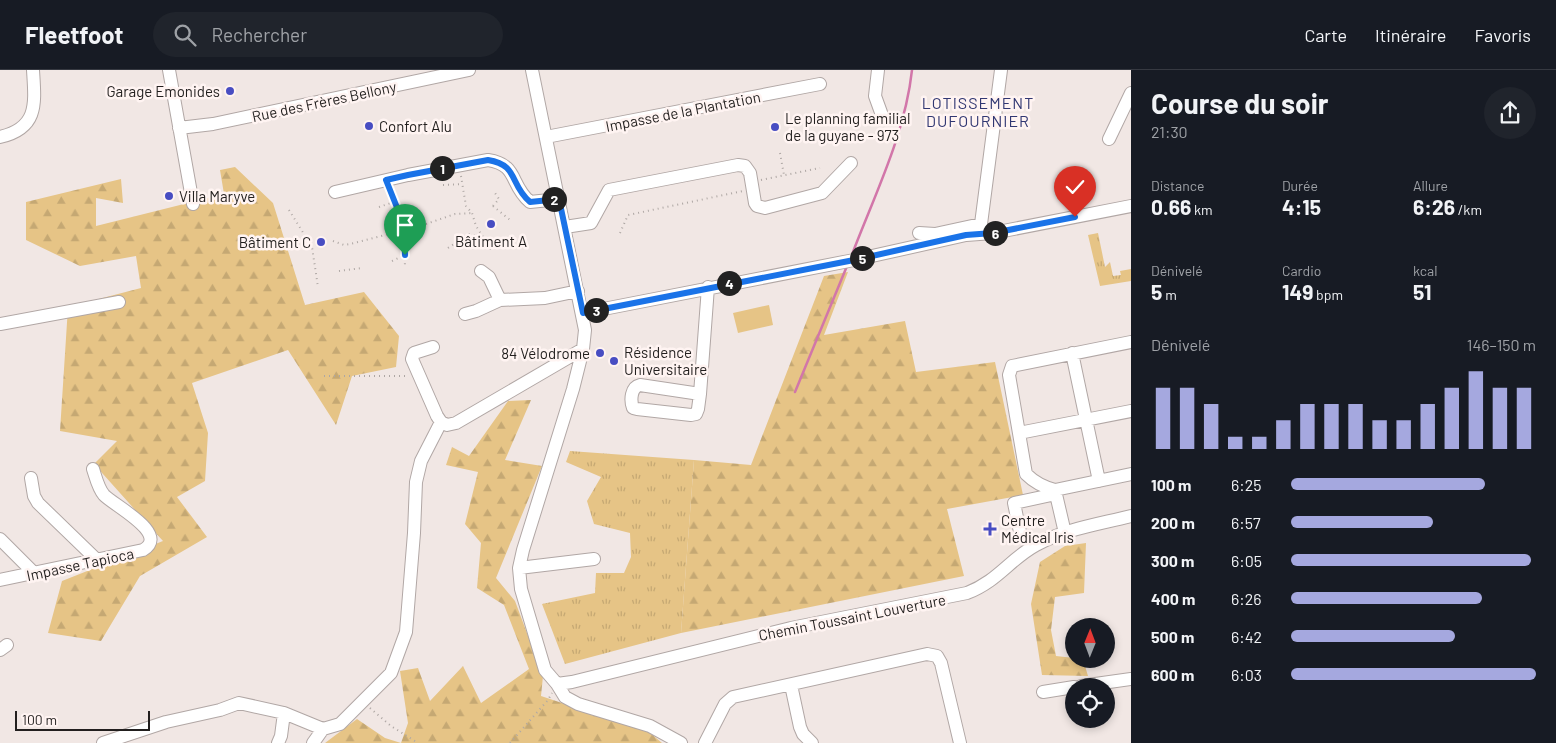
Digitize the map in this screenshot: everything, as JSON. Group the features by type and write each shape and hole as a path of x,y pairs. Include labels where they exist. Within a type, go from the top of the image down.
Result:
{"street":[{"path":"0,137 16,132 30,118 34,100 33,70"},
{"path":"169,70 193,204"},
{"name":"Rue des Frères Bellony","path":"178,128 213,124 469,70"},
{"path":"532,70 585,330 583,349 523,550 519,568 521,589 545,670 566,698 578,704 650,726 681,743"},
{"path":"878,70 875,96 883,118"},
{"path":"919,233 935,234 981,224 1001,70"},
{"name":"Impasse de la Plantation","path":"546,137 820,84"},
{"path":"1109,139 1131,93"},
{"path":"335,192 488,160 506,166 516,186 530,202 559,199"},
{"path":"564,227 591,223 609,190 738,165 745,166 750,173 755,203 761,208 822,193 851,163"},
{"path":"583,313 848,261 966,235 993,233 1125,211"},
{"path":"481,271 489,277 500,300"},
{"path":"700,394 640,385 636,386 633,390 632,404 636,409 696,414 700,394 708,288"},
{"path":"465,314 500,300 545,298 578,291"},
{"path":"0,324 119,302"},
{"path":"1056,492 1034,482 1026,474 1009,365 1131,342"},
{"path":"433,347 416,353 412,356 412,360 441,422 447,425 456,423 583,349"},
{"path":"1072,353 1099,481"},
{"path":"1019,433 1131,410"},
{"path":"103,743 166,722 220,710 239,703 284,713 322,729 340,724 391,672 406,632 416,482 421,461 441,422"},
{"name":"Impasse Tapioca","path":"0,580 98,561 145,549 149,544 150,538 148,530 102,492 93,469"},
{"path":"1020,532 1014,504 1131,474"},
{"path":"31,478 32,491 38,503 98,561"},
{"path":"1056,492 1065,533"},
{"name":"Chemin Toussaint Louverture","path":"557,684 572,682 791,628 967,593 993,580 1034,546 1065,533 1131,516"},
{"path":"0,540 35,574"},
{"path":"519,568 594,559"},
{"path":"705,743 725,704 733,697 923,655 937,656 941,663 960,743"},
{"path":"1115,681 1131,679"},
{"path":"791,685 800,728 812,743"},
{"path":"1043,692 1065,688"},
{"path":"278,743 281,736 284,713"},
{"path":"313,743 322,729"}],"path":[{"path":"780,153 784,176"},
{"path":"460,165 466,206 472,213 476,226 492,251"},
{"path":"620,233 628,215 820,168"},
{"path":"386,180 405,230 405,268"},
{"path":"443,184 463,184"},
{"path":"493,190 499,198 492,207 510,220"},
{"path":"380,207 394,202"},
{"path":"289,210 312,247 318,287"},
{"path":"426,224 455,214 472,213"},
{"path":"333,241 344,245 405,230"},
{"path":"448,248 469,234 479,236 486,241"},
{"path":"392,261 405,255"},
{"path":"339,271 362,268"},
{"path":"324,376 419,376"},
{"path":"510,743 548,700 557,684"},
{"path":"362,702 391,726 418,743"}],"green space":[{"path":"235,167 273,203 305,305 364,292 399,336 396,367 352,376 336,425 288,350 192,383 208,433 205,481 177,497 207,537 140,576 101,641 48,633 62,581 163,541 94,464 117,441 60,431 68,307 141,288 136,256 80,266 26,240 26,202 121,179 123,203 96,198 96,226 224,194 220,170"},
{"path":"1098,233 1105,267 1110,262 1113,276 1121,275 1120,271 1131,269 1131,281 1100,286 1088,235"},
{"path":"848,272 824,335 905,321 916,372 995,362 1023,495 947,509 964,576 681,633 694,460 751,465 824,276"},
{"path":"769,305 773,325 738,333 733,313"},
{"path":"531,400 505,460 542,466 496,578 515,601 543,676 541,696 649,732 662,743 401,743 408,723 400,671 418,668 430,701 463,666 481,703 529,669 504,605 477,588 481,543 465,524 478,472 446,465 452,447 469,456 508,401"},
{"path":"570,451 694,460 681,633 565,664 542,604 595,593 596,573 624,573 631,557 630,533 594,524 587,501 601,477 566,462"},
{"path":"1086,543 1084,593 1055,597 1051,630 1056,656 1065,657 1065,668 1086,668 1088,676 1042,675 1031,604 1040,562 1065,546"},
{"path":"357,719 385,738 401,743 325,743"}],"waterway":[{"path":"851,257 896,142 903,118 912,70"},
{"path":"795,392 847,266"}],"place":[{"name":"Garage Emonides","path":"230,91"},
{"name":"Confort Alu","path":"369,126"},
{"name":"Le planning familial de la guyane - 973","path":"775,127"},
{"name":"Villa Maryve","path":"169,196"},
{"name":"Bâtiment A","path":"491,224"},
{"name":"Bâtiment C","path":"321,242"},
{"name":"84 Vélodrome","path":"600,353"},
{"name":"Résidence Universitaire","path":"614,361"},
{"name":"Centre Médical Iris","path":"990,529"}],"district":[{"name":"LOTISSEMENT DUFOURNIER","path":"978,111"}],"route":[{"path":"405,255 404,225 386,180 488,160 506,166 516,186 530,202 559,199 583,313 854,260 966,235 993,233 1075,217"}]}
